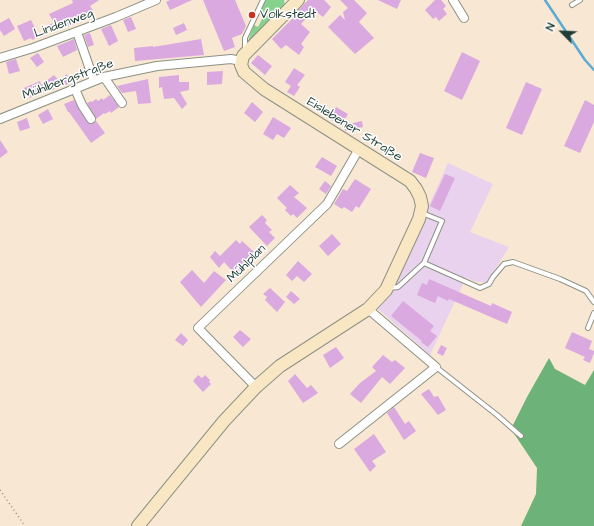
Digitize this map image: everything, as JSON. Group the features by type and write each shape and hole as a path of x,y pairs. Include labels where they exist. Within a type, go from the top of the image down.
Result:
{"main road":[{"path":"244,57 295,1"},
{"name":"Eislebener Straße","path":"138,526 224,422 256,387 280,366 368,309 387,288 419,220 422,206 420,197 410,181 264,89 244,72 244,57"}],"street":[{"name":"Lindenweg","path":"0,58 34,48 156,0"},
{"path":"453,0 464,18"},
{"path":"77,32 94,81"},
{"name":"Mühlbergstraße","path":"0,119 104,77 163,65 244,57"},
{"path":"104,77 122,103"},
{"path":"75,89 82,105 91,118"},
{"name":"Mühlplan","path":"256,387 198,328 327,204 359,149"},
{"path":"339,444 436,368 368,309"}],"lane":[{"path":"244,57 245,38 263,0"},
{"path":"572,5 580,0"},
{"path":"387,288 398,287 424,263 442,221 420,212"},
{"path":"424,263 480,288 489,284 504,264 513,262 560,279 586,291 594,302"},
{"path":"588,328 594,313"},
{"path":"436,368 491,410 521,436"}],"path":[{"path":"0,490 25,526"}],"shaded area":[{"path":"448,163 493,184 470,232 509,247 487,282 477,282 466,278 430,355 377,308 390,293"}],"green space":[{"path":"266,0 284,0 285,7 248,43 254,25 258,27 265,13 261,10"},
{"path":"549,358 555,369 585,385 594,370 594,526 521,526 536,494 537,468 511,429"}],"building":[{"path":"72,0 99,0 90,6 94,12 78,23 51,32 48,25 54,23 49,14 73,3"},
{"path":"170,0 192,0 170,10 166,2"},
{"path":"203,0 235,0 246,26 242,34 232,38 235,47 224,51"},
{"path":"308,0 324,0 331,7 323,17 314,10 301,24 310,32 301,44 304,47 299,55 286,45 281,49 272,39 297,14 296,13"},
{"path":"340,0 354,0 367,13 359,22 374,38 355,54 328,27 340,15 345,20 343,12 348,8"},
{"path":"378,0 401,0 397,9"},
{"path":"435,0 441,0 446,6 443,9 447,14 439,21 436,17 433,19 425,10"},
{"path":"131,17 136,29 128,32 123,20"},
{"path":"9,18 15,29 4,36 0,30 0,23"},
{"path":"31,20 39,36 32,40 31,38 24,41 17,26"},
{"path":"184,23 187,30 176,35 173,28"},
{"path":"111,25 118,41 109,46 101,29"},
{"path":"90,33 94,45 88,47 84,35"},
{"path":"74,39 77,50 63,57 57,46"},
{"path":"201,39 204,55 135,61 134,48 153,47"},
{"path":"462,52 480,61 462,100 444,91"},
{"path":"38,53 44,62 37,67 30,58"},
{"path":"258,55 272,66 265,75 251,63"},
{"path":"16,59 20,71 9,74 6,62"},
{"path":"294,68 305,75 297,85 300,87 294,96 287,92 291,86 285,82"},
{"path":"223,71 222,84 207,85 207,72"},
{"path":"67,74 71,82 66,85 62,78"},
{"path":"54,75 61,83 53,90 51,88 29,98 24,88 40,81 41,85"},
{"path":"179,75 179,82 189,82 189,90 180,92 187,104 182,109 174,98 164,99 162,87 159,88 159,77"},
{"path":"148,79 151,103 138,104 136,91 122,93 117,86"},
{"path":"526,82 542,89 522,135 506,128"},
{"path":"110,95 119,107 111,113 110,111 105,114 104,113 96,119 87,103 96,99 98,101 102,98 103,100"},
{"path":"74,100 87,122 92,124 96,121 105,133 91,143 68,112 64,104"},
{"path":"585,100 594,105 594,122 580,153 564,146"},
{"path":"252,102 263,112 255,122 244,113"},
{"path":"336,107 348,114 341,126 329,118"},
{"path":"48,109 53,119 43,124 38,115"},
{"path":"273,117 291,128 284,138 277,134 273,140 263,134"},
{"path":"27,118 30,128 20,131 17,122"},
{"path":"362,121 363,127 345,131 344,125"},
{"path":"0,140 8,152 0,158"},
{"path":"420,153 434,158 426,178 412,172"},
{"path":"322,157 337,166 331,176 315,167"},
{"path":"445,174 455,178 440,211 430,206"},
{"path":"355,179 371,189 359,208 356,206 352,212 344,207 342,209 334,204 343,189 347,191"},
{"path":"325,181 331,186 326,194 319,189"},
{"path":"290,185 299,193 294,197 307,208 297,218 293,214 291,216 285,210 287,208 277,198"},
{"path":"262,215 267,220 265,223 272,230 269,232 275,238 267,246 249,227"},
{"path":"332,234 341,244 328,256 319,246"},
{"path":"236,240 240,244 242,241 254,252 245,264 246,265 236,275 224,262 219,268 210,257 215,251 220,256"},
{"path":"298,261 312,274 304,282 297,276 292,281 286,275"},
{"path":"192,270 204,283 214,271 226,280 201,307 180,282"},
{"path":"429,279 491,306 492,303 512,312 507,324 449,299 448,301 438,296 435,303 417,295 422,283 427,285"},
{"path":"270,288 285,302 277,312 265,300 267,297 263,294"},
{"path":"291,291 300,299 294,304 286,297"},
{"path":"403,301 434,326 430,331 437,336 428,347 391,316"},
{"path":"240,330 251,339 243,347 233,337"},
{"path":"572,332 592,341 589,349 594,351 594,353 590,363 583,360 585,357 565,348"},
{"path":"181,333 188,340 183,346 175,340"},
{"path":"441,345 447,348 443,356 437,353"},
{"path":"336,347 344,358 330,368 323,355"},
{"path":"383,355 392,362 395,360 405,368 390,384 382,377 361,403 350,394 360,383 376,371 372,367"},
{"path":"295,374 307,388 311,385 318,393 303,403 288,381"},
{"path":"198,375 202,378 205,375 210,380 209,382 211,384 203,392 193,381"},
{"path":"429,389 434,397 438,396 446,410 438,415 421,394"},
{"path":"394,407 405,424 409,421 416,431 404,440 387,413"},
{"path":"374,434 386,452 372,461 376,466 370,472 354,449"}],"waterway":[{"path":"545,0 585,60 594,70"}],"place":[{"name":"Volkstedt","path":"252,15"}]}
